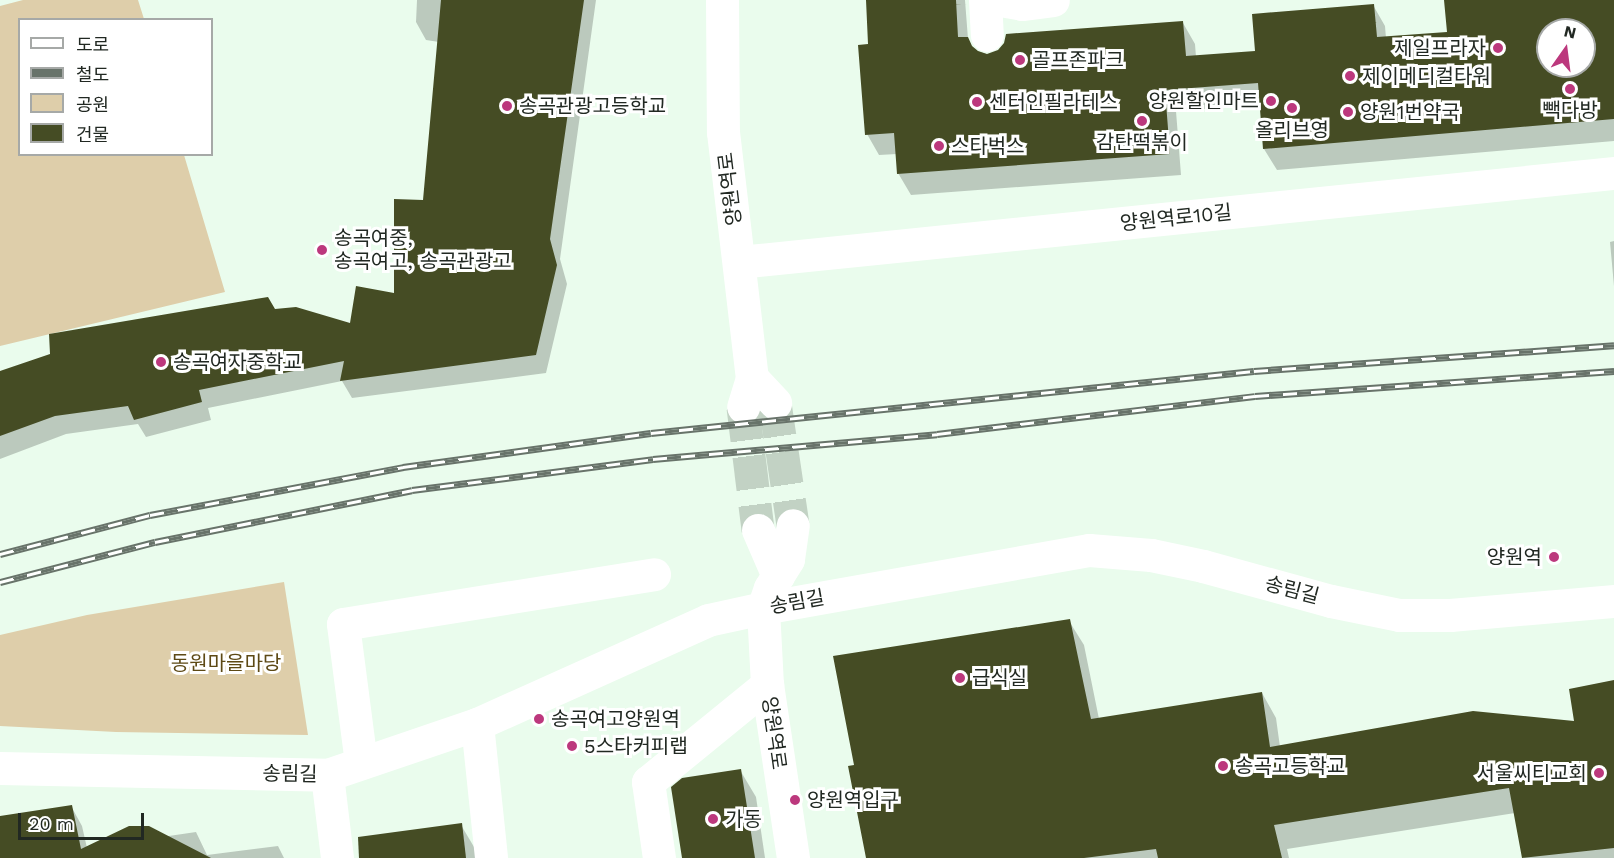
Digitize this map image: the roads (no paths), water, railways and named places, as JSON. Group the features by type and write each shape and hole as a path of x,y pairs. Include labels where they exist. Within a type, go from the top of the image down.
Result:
{"street":[{"name":"양원역로","path":"722,0 723,132 739,262 747,393 775,403"},
{"path":"985,0 987,35"},
{"path":"1000,0 1022,4 1053,0"},
{"name":"양원역로10길","path":"739,262 1614,173"},
{"path":"763,608 789,554 793,525"},
{"path":"758,530 778,576"},
{"name":"송림길","path":"0,768 327,775 477,724 688,628 726,615 1089,550 1151,555 1331,601 1399,615 1450,615 1614,601"},
{"path":"362,763 343,624 654,574"},
{"name":"양원역로","path":"763,608 767,685 793,858"},
{"path":"659,858 648,782 767,685"},
{"path":"477,724 492,858"},
{"path":"327,775 338,858"}],"tunnel":[{"path":"775,403 793,525"},
{"path":"743,407 758,530"}],"railway":[{"path":"0,554 150,515 403,467 651,433 1254,371 1614,345"},
{"path":"0,582 155,542 412,490 653,459 937,434 1255,396 1614,371"}],"place":[{"name":"제일프라자","path":"1498,48"},
{"name":"골프존파크","path":"1020,60"},
{"name":"제이메디컬타워","path":"1350,76"},
{"name":"빽다방","path":"1570,89"},
{"name":"양원할인마트","path":"1271,101"},
{"name":"센터인필라테스","path":"977,102"},
{"name":"송곡관광고등학교","path":"507,106"},
{"name":"올리브영","path":"1292,108"},
{"name":"양원1번약국","path":"1348,112"},
{"name":"감탄떡볶이","path":"1142,121"},
{"name":"스타벅스","path":"939,146"},
{"name":"송곡여중, 송곡여고, 송곡관광고","path":"322,250"},
{"name":"송곡여자중학교","path":"161,362"},
{"name":"양원역","path":"1554,557"},
{"name":"급식실","path":"960,678"},
{"name":"송곡여고양원역","path":"539,719"},
{"name":"5스타커피랩","path":"572,746"},
{"name":"송곡고등학교","path":"1223,766"},
{"name":"서울씨티교회","path":"1599,773"},
{"name":"양원역입구","path":"795,800"},
{"name":"가동","path":"713,819"}],"park label":[{"name":"동원마을마당","path":"226,663"}]}
